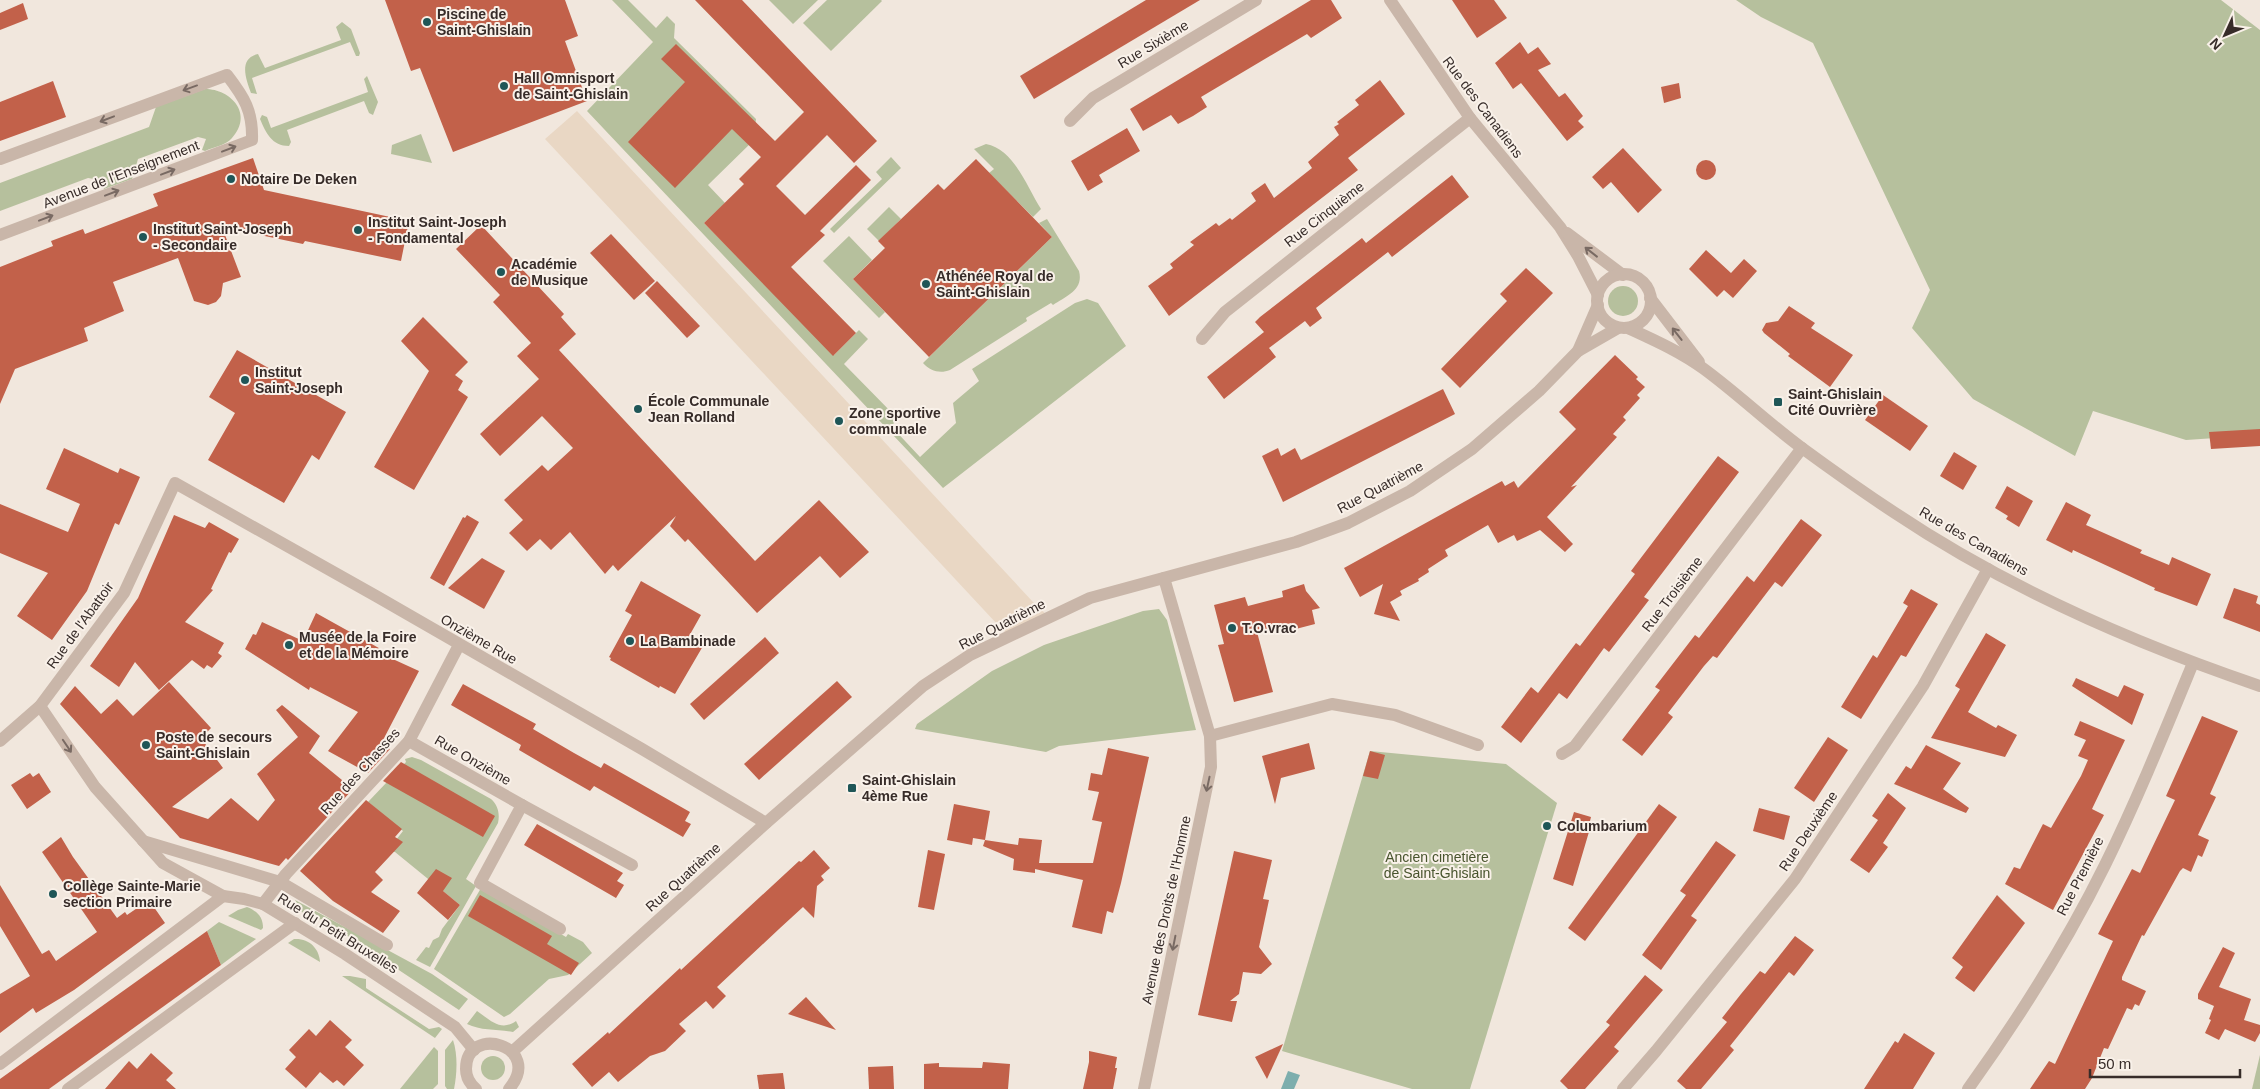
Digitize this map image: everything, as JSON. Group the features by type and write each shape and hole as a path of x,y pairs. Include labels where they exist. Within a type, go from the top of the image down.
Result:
{"street":[{"name":"Rue Sixième","path":"1070,121 1093,98 1256,0"},
{"name":"Rue des Canadiens","path":"1390,0 1470,118 1560,227 1578,256 1598,300 1604,320 1662,343 1704,368 1802,448 1896,514 1988,569 2085,618 2193,663 2260,686"},
{"name":"Avenue de l'Enseignement","path":"0,159 227,75 240,91 249,108 252,124 252,140 0,235"},
{"name":"Rue Cinquième","path":"1202,339 1224,312 1470,118"},
{"name":"Rue des Canadiens","path":"1560,227 1623,275 1640,280 1647,288 1650,298 1704,368"},
{"path":"1598,300 1607,281 1615,276 1623,275"},
{"path":"1623,328 1638,324 1646,316 1650,306 1650,298"},
{"name":"Rue Quatrième","path":"1578,351 1598,300"},
{"name":"Rue Quatrième","path":"512,1052 891,712 923,686 970,655 1090,598 1296,542 1348,523 1410,491 1472,449 1539,391 1578,351 1623,328"},
{"name":"Rue Troisième","path":"1562,754 1575,746 1802,448"},
{"name":"Onzième Rue","path":"174,483 642,749 766,823"},
{"name":"Rue de l'Abattoir","path":"0,741 40,706 124,593 174,483"},
{"name":"Rue Deuxième","path":"1623,1089 1662,1044 1795,879 1923,686 1988,569"},
{"name":"Avenue des Droits de l'Homme","path":"1144,1089 1211,767 1210,736 1164,578"},
{"name":"Rue des Chasses","path":"263,904 280,882 409,741 459,645"},
{"name":"Rue Première","path":"1968,1089 2000,1044 2042,978 2104,865 2151,765 2193,663"},
{"path":"1210,736 1332,704 1395,715 1478,745"},
{"name":"Rue du Petit Bruxelles","path":"40,706 95,787 163,863 223,896 263,904 295,923 346,954 454,1027 474,1050"},
{"name":"Rue Onzième","path":"409,741 632,865"},
{"path":"522,805 480,883 560,929"},
{"path":"142,841 280,882 387,945"},
{"path":"0,1064 223,896"},
{"path":"68,1089 295,923"},
{"path":"474,1088 467,1075 466,1066 469,1058 474,1050 481,1045 496,1043 512,1052 518,1067 518,1076 509,1089"}],"green space":[{"path":"612,0 628,0 656,28 667,16 675,24 674,38 756,119 754,140 708,185 725,203 704,223 834,355 859,330 868,339 844,364 898,419 891,426 920,457 956,423 953,403 979,381 972,369 1075,303 1087,299 1098,303 1126,346 943,488 587,111 653,42"},
{"path":"769,0 818,0 793,24"},
{"path":"827,0 882,1 831,51 803,23"},
{"path":"1736,0 2221,0 2260,30 2260,435 2186,440 2093,411 2075,456 1973,399 1912,328 1930,290 1813,43 1761,17"},
{"path":"342,22 351,29 360,53 359,56 356,56 350,42 252,78 257,94 251,93 245,70 248,60 258,54 265,68 341,40 336,27"},
{"path":"367,76 378,102 373,115 369,113 364,101 287,130 291,142 289,146 278,144 267,134 260,119 262,115 267,117 271,128 368,92 364,79"},
{"path":"205,89 215,90 231,98 240,112 241,120 238,129 227,142 205,151 202,150 206,139 198,137 138,159 132,179 104,189 101,180 88,178 0,211 0,183 149,127 156,107"},
{"path":"421,134 432,163 391,154 392,145"},
{"path":"986,144 996,147 1004,153 1019,170 1041,209 1033,217 989,173 994,169 974,149"},
{"path":"891,157 901,168 834,233 830,229 882,179 876,172"},
{"path":"889,207 901,219 879,241 867,229"},
{"path":"1047,219 1079,271 1079,283 1073,292 1053,305 1051,303 1026,318 1027,321 950,370 939,372 926,366 923,363 1052,237 1039,223"},
{"path":"849,236 872,260 853,279 885,312 879,318 823,261"},
{"path":"1623,286 1629,287 1637,295 1637,307 1629,315 1623,316 1617,315 1609,307 1608,301 1609,295 1617,287"},
{"path":"1159,609 1167,620 1196,730 1059,746 1046,752 915,729 917,724 992,671 1044,645 1143,611"},
{"name":"Ancien cimetière de Saint-Ghislain","path":"1370,751 1506,764 1557,803 1470,1089 1412,1089 1282,1051"},
{"path":"412,757 421,760 491,799 499,813 498,823 466,879 476,886 430,967 416,960 426,947 429,948 433,940 439,937 442,929 460,905 395,852 391,852 396,840 403,831 368,802 406,762 405,759"},
{"path":"481,888 566,937 568,934 583,942 592,953 568,975 549,979 510,1014 504,1017 434,969"},
{"path":"295,900 432,974 468,999 459,1010 322,919 310,921 300,910"},
{"path":"247,907 254,910 261,918 263,928 261,930 228,916"},
{"path":"219,922 256,939 221,965 207,931"},
{"path":"294,939 309,942 318,952 320,962 288,943"},
{"path":"342,976 366,979 366,988 429,1029 439,1027 442,1029 435,1038"},
{"path":"477,1011 496,1024 505,1025 516,1021 519,1027 513,1032 483,1029 467,1024"},
{"path":"453,1040 456,1058 456,1077 454,1089 447,1089 445,1086 445,1050"},
{"path":"434,1047 438,1051 438,1084 433,1089 400,1089"},
{"path":"2260,1055 2260,1089 2252,1089"},
{"path":"493,1056 498,1057 504,1063 504,1073 498,1079 493,1080 488,1079 482,1073 481,1068 482,1063 488,1057"}],"shaded area":[{"path":"577,111 1049,617 1009,636 997,624 545,139"}],"water":[{"path":"1288,1071 1300,1075 1294,1089 1281,1089"}],"building":[{"name":"Hall Omnisport de Saint-Ghislain","path":"385,0 565,0 578,36 565,41 587,101 453,152 420,68 411,71"},
{"path":"695,0 742,0 877,141 854,163 827,135 776,186 805,215 856,165 871,180 820,231 825,235 791,267 856,333 833,356 704,223 744,184 739,179 761,157 732,129 675,188 628,142 685,82 661,59 676,44 775,141 804,112"},
{"path":"1146,0 1200,0 1034,99 1020,76"},
{"path":"1311,0 1331,0 1342,18 1311,38 1307,34 1201,97 1207,107 1193,116 1178,124 1171,115 1143,131 1130,109"},
{"path":"1452,0 1494,0 1507,18 1477,38"},
{"path":"23,3 28,19 0,30 0,13"},
{"path":"1520,42 1528,54 1538,47 1551,64 1538,70 1559,97 1565,93 1583,116 1578,121 1584,127 1567,141 1521,83 1513,89 1495,63"},
{"path":"1380,80 1405,114 1348,158 1358,170 1169,316 1148,286 1173,268 1170,264 1194,245 1190,242 1216,223 1219,226 1230,218 1232,220 1256,201 1251,193 1265,183 1274,198 1312,168 1308,162 1339,135 1334,127 1339,124 1337,122 1359,105 1355,100"},
{"path":"53,81 66,117 0,141 0,102"},
{"path":"1679,83 1681,98 1664,103 1661,87"},
{"path":"1127,128 1140,151 1099,175 1103,182 1088,191 1071,161"},
{"path":"1623,148 1662,190 1638,213 1611,182 1603,189 1592,177"},
{"path":"253,158 264,190 409,221 401,261 305,241 303,244 222,227 241,277 223,283 221,296 216,302 208,305 194,301 178,258 113,282 124,311 84,328 88,341 15,369 0,404 0,267 53,246 51,241 83,229 85,234 158,206 153,194"},
{"path":"976,159 1052,237 929,357 853,279 885,248 878,241 938,184 944,190"},
{"path":"1706,160 1713,163 1716,170 1713,177 1706,180 1699,177 1696,170 1699,163"},
{"path":"1452,175 1469,197 1392,257 1388,252 1316,308 1322,318 1310,327 1305,321 1269,348 1276,357 1224,399 1207,377 1264,332 1255,322 1260,317 1362,238 1366,243"},
{"path":"481,225 564,314 561,317 576,334 559,350 755,561 819,500 869,552 840,578 820,556 757,613 688,539 685,542 670,526 676,516 618,571 613,565 605,574 570,532 551,550 540,539 527,551 509,533 523,520 504,500 542,465 548,471 573,448 542,416 500,456 480,434 539,379 517,356 531,343 493,302 500,295 456,249"},
{"path":"611,234 655,281 634,300 590,253"},
{"path":"1706,250 1731,273 1744,259 1757,271 1733,298 1724,290 1717,297 1689,269"},
{"path":"1526,268 1553,293 1460,388 1441,369 1507,301 1500,294"},
{"path":"657,281 700,326 687,338 645,293"},
{"path":"1789,306 1815,323 1811,328 1853,355 1830,387 1788,356 1790,354 1762,330 1766,323 1778,321"},
{"path":"423,317 468,362 455,375 463,381 458,390 468,397 414,490 374,467 429,371 401,341"},
{"path":"237,350 346,412 319,460 312,455 284,503 208,460 235,413 209,397"},
{"path":"1615,355 1638,377 1636,379 1645,387 1637,395 1640,398 1623,417 1626,420 1613,434 1617,437 1571,487 1577,485 1547,517 1573,544 1565,552 1540,530 1517,541 1514,535 1498,543 1488,525 1445,550 1448,556 1428,569 1429,572 1418,579 1419,581 1400,591 1402,595 1390,602 1400,621 1374,614 1383,584 1360,597 1344,568 1502,481 1505,486 1514,481 1518,488 1576,429 1559,412"},
{"path":"1443,389 1455,414 1283,502 1262,456 1278,448 1281,456 1295,448 1301,460"},
{"path":"1883,395 1928,426 1910,451 1865,420"},
{"path":"2260,429 2260,446 2211,449 2209,432"},
{"path":"64,448 118,473 120,468 140,477 119,525 115,523 87,591 52,640 17,616 48,573 0,553 0,504 68,532 80,504 46,489"},
{"path":"1954,452 1977,466 1963,490 1940,476"},
{"path":"1718,456 1739,472 1644,597 1649,600 1609,652 1604,648 1567,699 1559,693 1521,743 1501,727 1531,687 1538,693 1576,643 1580,646 1635,574 1631,571"},
{"path":"2007,486 2033,501 2019,527 2006,519 2008,516 1995,508"},
{"path":"2066,502 2091,515 2086,525 2142,550 2140,553 2169,565 2172,557 2211,574 2197,606 2154,590 2155,588 2073,550 2072,553 2046,540"},
{"path":"174,515 205,528 209,522 239,539 231,553 229,552 211,589 213,590 185,622 224,643 218,653 222,656 212,668 207,665 204,669 192,660 159,690 135,662 119,687 90,666 138,598"},
{"path":"467,515 479,522 444,586 430,578 463,517 465,518"},
{"path":"1801,519 1822,535 1782,587 1775,582 1717,658 1713,656 1704,666 1668,713 1673,717 1642,756 1622,740 1660,690 1655,687 1695,635 1699,638 1747,576 1754,582"},
{"path":"482,558 505,571 484,609 448,588"},
{"name":"La Bambinade","path":"641,581 701,615 688,638 703,646 675,694 660,686 659,688 610,660 611,658 609,657 632,615 625,611"},
{"path":"1304,584 1306,591 1320,608 1312,610 1315,624 1292,630 1291,623 1257,632 1273,692 1234,702 1218,645 1224,644 1214,605 1245,597 1248,606 1283,597 1282,591"},
{"path":"2234,588 2258,596 2256,603 2260,605 2260,632 2223,618"},
{"path":"1911,589 1938,604 1906,657 1901,655 1861,719 1841,707 1873,655 1877,658 1908,606 1903,603"},
{"path":"316,613 386,652 384,655 419,671 382,742 390,749 368,773 328,751 358,712 310,687 309,690 245,649 253,634 256,635 262,622 303,641"},
{"path":"1986,633 2006,645 1968,712 1996,728 1998,725 2017,735 2005,757 1931,738 1960,689 1955,686"},
{"path":"765,637 779,653 704,720 690,704"},
{"path":"2076,678 2118,697 2124,685 2144,694 2132,725 2072,686"},
{"path":"837,681 852,697 759,780 744,764"},
{"path":"169,682 211,728 201,738 223,768 172,807 208,819 231,798 258,821 275,800 257,774 298,737 276,710 282,705 320,736 309,753 353,789 288,860 286,858 279,866 180,838 60,704 75,686 101,714 117,699 133,716"},
{"path":"463,684 536,724 533,729 574,753 601,768 604,763 690,812 685,821 691,824 683,837 594,786 590,791 519,750 521,745 451,705"},
{"path":"2202,716 2238,731 2210,794 2216,797 2198,835 2209,840 2202,857 2198,855 2191,872 2183,868 2180,871 2144,936 2142,935 2122,977 2122,980 2146,991 2139,1006 2135,1004 2132,1010 2127,1008 2108,1049 2104,1048 2092,1078 2085,1089 2030,1089 2049,1061 2055,1064 2113,941 2098,934 2132,869 2140,873 2175,800 2166,796"},
{"path":"2080,721 2125,740 2092,809 2104,815 2053,910 2005,884 2014,867 2020,869 2043,824 2051,828 2081,776 2088,760 2078,756 2086,740 2074,735"},
{"path":"1828,737 1848,750 1814,802 1794,788"},
{"path":"1309,743 1315,769 1281,778 1275,804 1262,756"},
{"path":"1926,745 1961,763 1943,789 1969,808 1966,813 1894,784 1906,766 1911,769"},
{"path":"1108,748 1149,757 1121,883 1113,913 1107,911 1102,934 1072,927 1083,880 1035,869 1035,873 1013,870 1014,859 983,846 985,840 1018,845 1019,838 1042,840 1039,863 1093,863 1102,822 1092,820 1099,792 1088,790 1091,773 1102,775"},
{"path":"1370,751 1385,755 1378,779 1363,776"},
{"path":"401,762 495,816 483,837 383,781"},
{"path":"30,773 33,777 39,773 51,792 27,809 11,785"},
{"path":"1888,793 1906,808 1883,843 1888,847 1869,873 1850,860 1878,820 1872,816"},
{"path":"366,800 402,829 395,837 403,842 375,872 383,880 371,892 400,911 383,933 333,901 300,871"},
{"path":"954,804 990,811 985,840 973,838 972,845 947,840"},
{"path":"1659,804 1677,817 1585,941 1568,928"},
{"path":"1759,808 1790,816 1784,840 1753,831"},
{"path":"1574,812 1591,817 1589,825 1591,825 1573,886 1553,879"},
{"path":"537,824 623,873 617,881 624,885 616,898 524,845"},
{"path":"61,837 73,857 117,918 125,912 127,915 149,900 165,923 74,990 36,1013 33,1008 0,1033 0,994 30,976 0,926 0,885 42,954 49,950 56,961 97,932 42,852"},
{"path":"1716,841 1736,855 1691,916 1697,920 1661,970 1642,955 1686,895 1680,891"},
{"path":"814,850 830,868 821,876 824,880 817,886 814,918 803,907 717,987 726,996 713,1009 706,1001 679,1024 686,1031 665,1051 650,1056 618,1082 609,1072 592,1087 572,1064 608,1032 609,1034 799,861 801,862"},
{"path":"928,850 945,854 934,910 918,907"},
{"path":"1234,851 1272,860 1263,899 1269,900 1259,947 1272,964 1261,974 1243,972 1239,994 1230,1001 1237,1001 1232,1022 1198,1015"},
{"path":"436,869 452,878 443,891 460,905 448,920 417,893"},
{"path":"480,895 552,936 547,944 579,963 571,975 468,916"},
{"path":"1997,895 2025,923 1974,992 1955,978 1963,967 1952,958"},
{"path":"207,931 221,965 49,1089 0,1089 0,1079"},
{"path":"1795,936 1814,950 1794,976 1789,972 1730,1046 1734,1050 1701,1089 1686,1089 1677,1081 1727,1022 1722,1018 1741,994 1760,971 1765,974"},
{"path":"2223,947 2235,953 2219,987 2251,999 2244,1020 2260,1025 2260,1033 2255,1042 2225,1029 2219,1040 2205,1033 2211,1020 2209,1019 2214,1006 2198,999 2198,994"},
{"path":"1645,975 1663,990 1614,1047 1619,1051 1585,1089 1568,1089 1560,1081 1610,1025 1606,1022"},
{"path":"806,997 836,1030 788,1014"},
{"path":"330,1020 352,1040 345,1047 364,1065 344,1086 337,1080 333,1083 320,1072 306,1088 285,1069 296,1057 289,1050 309,1029 316,1036"},
{"path":"1904,1033 1935,1053 1913,1089 1864,1089 1895,1041 1898,1043"},
{"path":"1283,1044 1267,1079 1255,1057"},
{"path":"1089,1051 1117,1057 1113,1089 1083,1089 1089,1062"},
{"path":"151,1053 173,1073 166,1080 176,1089 105,1089 129,1061 137,1069"},
{"path":"983,1062 1010,1064 1008,1089 924,1089 924,1064 939,1063 939,1067 982,1068"},
{"path":"893,1066 894,1089 869,1089 868,1067"},
{"path":"783,1073 785,1089 759,1089 757,1075"}],"place":[{"name":"Piscine de Saint-Ghislain","path":"427,22"},
{"name":"Hall Omnisport de Saint-Ghislain","path":"504,86"},
{"name":"Notaire De Deken","path":"231,179"},
{"name":"Institut Saint-Joseph - Fondamental","path":"358,230"},
{"name":"Institut Saint-Joseph - Secondaire","path":"143,237"},
{"name":"Académie de Musique","path":"501,272"},
{"name":"Athénée Royal de Saint-Ghislain","path":"926,284"},
{"name":"Institut Saint-Joseph","path":"245,380"},
{"name":"Saint-Ghislain Cité Ouvrière","path":"1778,402"},
{"name":"École Communale Jean Rolland","path":"638,409"},
{"name":"Zone sportive communale","path":"839,421"},
{"name":"T.O.vrac","path":"1232,628"},
{"name":"La Bambinade","path":"630,641"},
{"name":"Musée de la Foire et de la Mémoire","path":"289,645"},
{"name":"Poste de secours Saint-Ghislain","path":"146,745"},
{"name":"Saint-Ghislain 4ème Rue","path":"852,788"},
{"name":"Columbarium","path":"1547,826"},
{"name":"Collège Sainte-Marie section Primaire","path":"53,894"}]}
